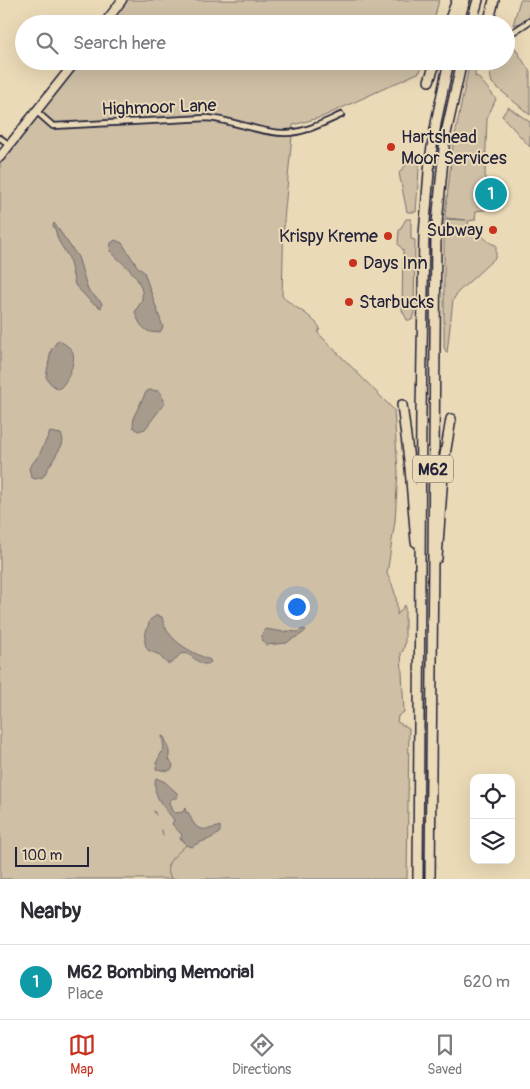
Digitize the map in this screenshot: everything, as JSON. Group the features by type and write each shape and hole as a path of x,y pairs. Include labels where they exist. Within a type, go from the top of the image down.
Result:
{"highway":[{"path":"451,15 457,0"},
{"path":"461,15 465,0"},
{"path":"474,15 478,0"},
{"path":"490,15 494,0"},
{"path":"429,81 433,70"},
{"name":"M62","path":"418,879 421,412 425,218 430,158 447,70"},
{"name":"M62","path":"430,879 436,234 445,138 460,70"},
{"path":"402,405 410,468 420,594"},
{"path":"432,600 440,539 444,461 450,419"}],"main road":[{"path":"111,15 122,0"},
{"path":"0,157 69,70"}],"street":[{"path":"515,31 530,21"},
{"name":"Highmoor Lane","path":"37,112 53,126 208,118 220,119 256,129 285,133 312,128 341,116"},
{"path":"0,138 10,145"}],"shaded area":[{"path":"122,0 439,0 435,15 111,15"},
{"path":"520,0 530,0 530,18 515,24"},
{"path":"515,48 530,72 530,115 492,83 489,70 515,70"},
{"path":"69,70 421,70 420,72 322,117 293,125 284,220 282,296 316,323 320,328 318,333 394,410 398,472 395,521 387,574 395,594 397,615 405,605 405,643 401,652 404,712 398,716 397,722 409,728 407,879 0,879 0,157"},
{"path":"468,70 475,70 475,77 477,76 496,99 487,118 485,175 486,183 497,200 495,200 498,208 476,211 475,220 468,221 469,227 496,245 496,257 458,292 453,300 447,353 444,348 444,219 466,220 446,218 445,215 453,145"},
{"path":"508,107 530,122 530,147 502,116"},
{"path":"420,155 416,212 407,212 399,173 413,157"},
{"path":"406,219 411,219 411,239 415,240 414,312 412,320 407,320 402,310 403,250 398,244 399,231"},
{"path":"54,223 78,257 88,290 102,303 101,308 90,301 75,285 69,258 58,240 53,226"},
{"path":"115,240 122,243 137,266 144,272 163,327 160,332 155,333 147,330 139,321 135,312 142,299 140,284 126,266 110,251 111,243"},
{"path":"58,340 71,349 74,357 67,379 58,389 46,377 51,350"},
{"path":"149,390 159,391 164,404 145,429 138,431 133,427 134,416 146,392"},
{"path":"50,432 61,434 62,445 43,477 35,479 31,477 29,468 39,455"},
{"path":"157,615 162,617 169,633 174,639 187,649 211,662 205,664 183,653 173,662 167,663 159,655 148,650 145,643 146,632 150,620"},
{"path":"265,629 285,632 306,630 287,643 266,645 262,640"},
{"path":"162,736 169,748 169,759 173,765 172,769 168,771 156,769 157,761 164,748"},
{"path":"156,778 165,782 177,793 177,798 173,798 169,802 172,811 176,813 183,812 185,808 186,813 188,812 197,827 204,829 220,826 220,832 192,847 186,845 180,839 182,835 172,824 174,820 157,796 155,790"}],"waterway":[{"path":"154,811 156,815"},
{"path":"162,830 163,835"},
{"path":"171,879 168,871 169,864 186,845"}],"place":[{"name":"Hartshead Moor Services","path":"391,147"},
{"name":"M62 Bombing Memorial","path":"491,194"},
{"name":"Subway","path":"493,230"},
{"name":"Krispy Kreme","path":"388,236"},
{"name":"Days Inn","path":"353,263"},
{"name":"Starbucks","path":"349,302"}]}
